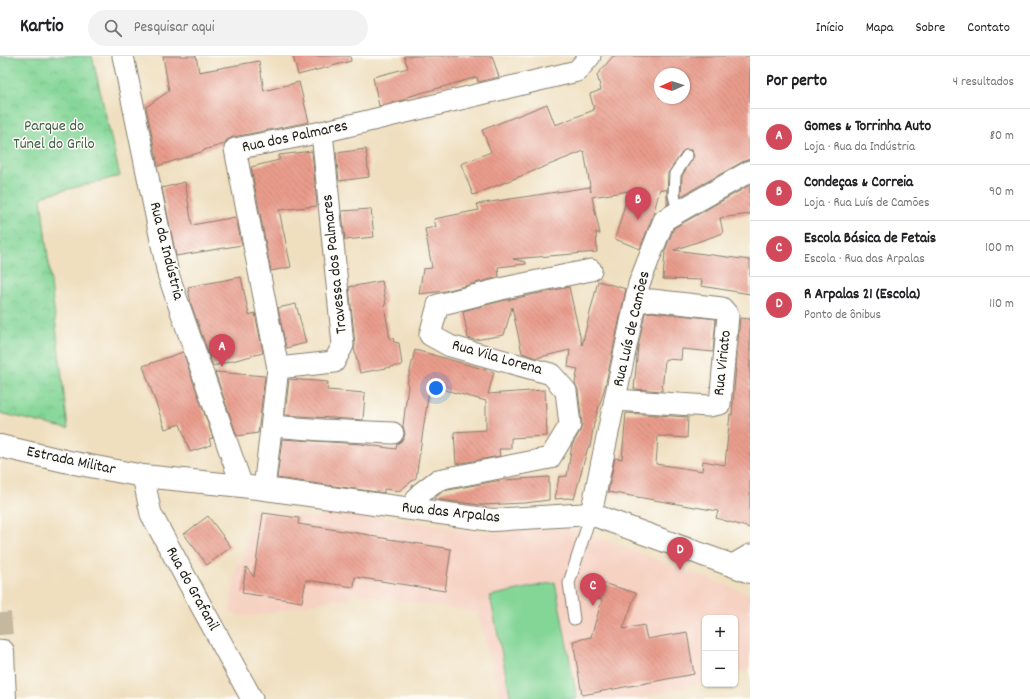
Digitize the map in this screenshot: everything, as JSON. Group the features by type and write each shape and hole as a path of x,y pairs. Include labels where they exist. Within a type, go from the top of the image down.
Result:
{"main road":[{"name":"Estrada Militar","path":"0,446 69,462 143,476"},
{"name":"Rua das Arpalas","path":"143,476 242,486 492,520 591,514 744,564"},
{"path":"3,651 5,699"},
{"path":"5,674 11,699"}],"street":[{"name":"Rua da Indústria","path":"123,56 168,274 242,486"},
{"name":"Rua dos Palmares","path":"264,489 278,368 235,150 322,132 577,71 590,56"},
{"name":"Travessa dos Palmares","path":"278,368 334,362 343,345 322,132"},
{"name":"Rua Luís de Camões","path":"591,514 639,284 664,220 750,171"},
{"name":"Rua Vila Lorena","path":"410,509 421,494 438,480 550,458 570,425 566,391 551,374 450,346 430,335 438,305 509,287 591,270"},
{"name":"Rua Viriato","path":"615,400 709,406 720,404 728,315 722,308 652,300 636,302"},
{"path":"272,426 393,433"},
{"name":"Rua do Grafanil","path":"143,476 151,514 252,699"}],"lane":[{"path":"678,212 674,195 675,174 687,156"},
{"path":"574,619 570,583 591,514"}],"shaded area":[{"path":"321,507 479,532 558,528 581,531 750,594 750,669 738,675 738,615 702,615 702,684 635,699 501,699 477,612 350,593 349,600 335,599 251,617 230,613 236,565 243,564 251,509 320,519"}],"green space":[{"name":"Parque do Túnel do Grilo","path":"0,56 92,56 120,176 49,194 41,198 68,429 0,413"},
{"path":"555,582 577,699 511,699 490,596"}],"building":[{"path":"163,56 196,56 199,72 259,61 264,91 299,82 309,122 233,137 227,140 224,144 158,166 146,107 169,91"},
{"path":"293,56 350,56 351,61 298,75"},
{"path":"404,56 492,56 499,77 478,82 477,77 407,97 407,99 379,106 373,77 408,68"},
{"path":"613,56 750,56 750,159 681,196 682,176 694,156 691,150 684,150 668,173 667,195 667,190 660,189 653,215 640,249 615,239 629,191 592,197 600,234 596,232 597,252 513,259 526,262 526,264 498,267 499,277 445,291 419,294 423,269 432,268 425,229 436,227 434,219 479,210 477,204 590,187 591,192 584,151 473,195 461,164 491,152 482,130 547,104 555,125 594,110 590,94 601,90 597,75"},
{"path":"366,149 369,177 339,181 336,153"},
{"path":"312,151 317,206 279,210 291,267 271,271 251,167 279,160 279,155"},
{"path":"185,182 192,225 236,217 242,245 176,256 162,188"},
{"path":"750,185 750,214 720,218 723,233 674,250 750,260 750,294 701,286 702,280 663,279 665,251 674,228"},
{"path":"371,209 374,237 345,240 342,211"},
{"path":"241,277 249,315 255,313 263,353 213,366 191,304 188,287"},
{"path":"382,281 386,304 384,305 390,339 393,338 394,342 399,343 402,365 360,373 354,348 355,344 349,287"},
{"path":"598,281 626,289 605,387 594,423 590,447 588,447 574,499 555,499 559,477 567,476 572,445 580,431 582,424 578,390 575,383 578,369 568,367 570,350 536,358 522,353 512,307 504,335 475,340 468,338 463,311 569,287 582,345"},
{"path":"296,304 306,343 286,348 278,308"},
{"path":"652,312 716,319 713,352 682,349 681,360 665,359 662,391 634,389 638,347 645,313"},
{"path":"740,318 750,319 750,528 716,518 718,511 608,492 615,458 622,459 626,413 688,417 687,438 658,436 656,464 702,471 703,461 725,465 730,414 732,415"},
{"path":"415,350 494,372 488,394 545,390 547,436 511,438 511,449 499,449 500,456 456,464 454,432 486,430 486,401 438,388 437,392 429,390 416,478 399,491 384,489 384,493 277,478 282,439 361,444 396,449 397,444 403,440 405,434 403,426 407,384"},
{"path":"183,352 213,438 209,439 211,445 190,452 180,424 165,429 143,366"},
{"path":"215,372 265,376 258,433 237,436"},
{"path":"289,379 328,382 327,390 365,393 363,420 285,415"},
{"path":"549,477 549,500 525,503 481,505 434,499 443,491 502,480"},
{"path":"263,513 299,518 298,524 451,549 445,591 355,577 354,587 306,580 302,602 242,593 246,567 254,577"},
{"path":"208,516 231,547 207,565 184,534"},
{"path":"596,581 636,593 623,629 644,625 647,639 687,632 694,674 582,695 573,641 591,637 602,600 591,597"}],"tunnel":[{"path":"0,613 3,651"}],"place":[{"name":"Condeças & Correia","path":"638,220"},
{"name":"Gomes & Torrinha Auto","path":"222,367"},
{"name":"R Arpalas 21 (Escola)","path":"680,570"},
{"name":"Escola Básica de Fetais","path":"593,606"}]}
